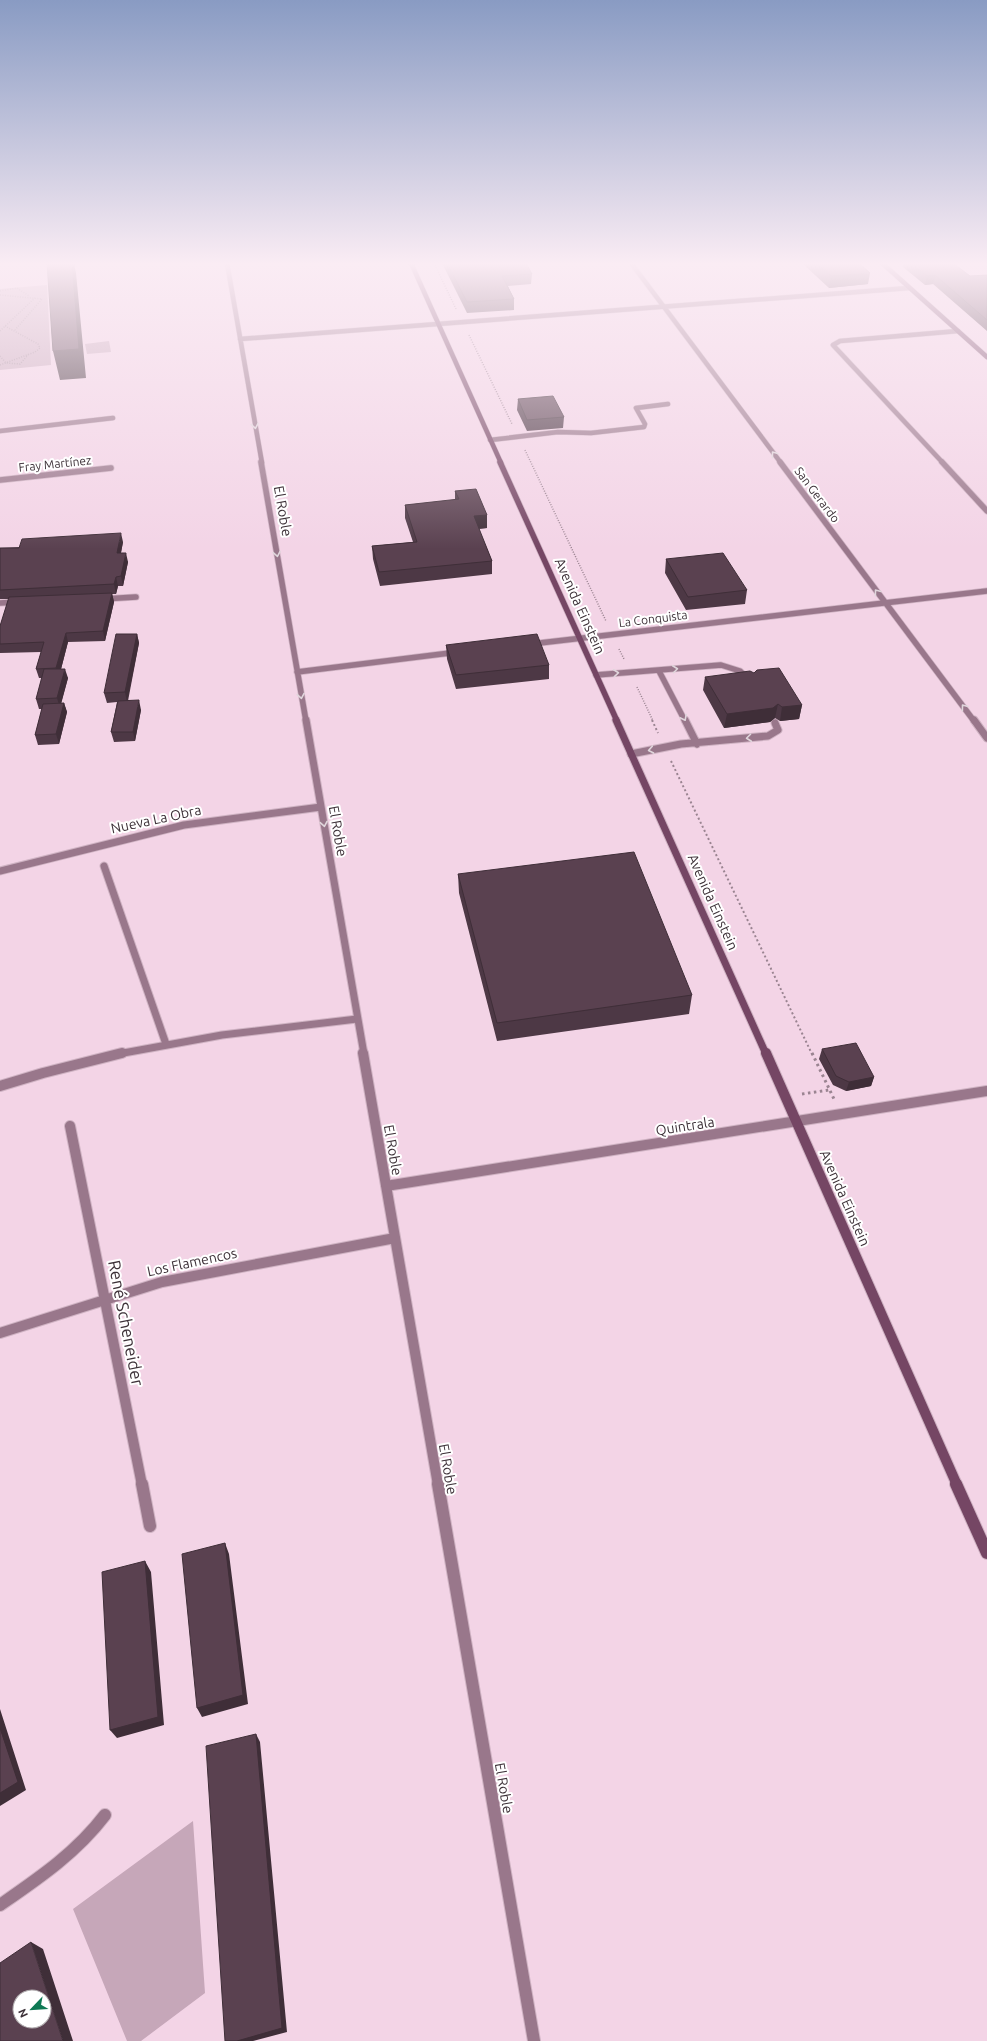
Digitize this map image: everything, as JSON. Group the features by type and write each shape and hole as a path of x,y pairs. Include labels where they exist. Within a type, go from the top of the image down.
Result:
{"main road":[{"name":"Avenida Einstein","path":"453,358 785,1096 987,1553"}],"street":[{"name":"El Roble","path":"243,358 534,2041"},
{"name":"San Gerardo","path":"702,358 987,738"},
{"path":"845,358 987,511"},
{"path":"490,440 558,432 591,433 644,427 645,424 636,408 668,404"},
{"path":"0,431 112,418"},
{"name":"Fray Martínez","path":"0,480 111,468"},
{"name":"La Conquista","path":"525,644 987,591"},
{"path":"98,599 136,597"},
{"path":"0,603 23,602"},
{"path":"297,672 462,652"},
{"path":"596,675 630,671 659,671 721,665 740,671 751,684"},
{"path":"659,671 697,744"},
{"path":"631,754 665,747 768,736 778,730 775,723"},
{"name":"Nueva La Obra","path":"0,871 184,825 321,807"},
{"path":"104,866 166,1044"},
{"path":"0,1086 48,1070 166,1044 302,1024 357,1019"},
{"name":"Quintrala","path":"386,1186 987,1091"},
{"name":"René Scheneider","path":"70,1126 150,1526"},
{"name":"Los Flamencos","path":"0,1333 162,1282 187,1276 395,1238"},
{"path":"0,1905 75,1851 87,1840 105,1815"}],"path":[{"path":"2,358 6,363 20,364 25,358"},
{"path":"0,365 18,358"},
{"path":"613,635 841,1114"},
{"path":"785,1096 829,1090"}],"shaded area":[{"path":"0,358 51,358 51,365 0,370"},
{"path":"193,1821 205,1993 141,2041 127,2041 73,1909"}],"building":[{"path":"553,396 564,417 527,420 518,399"},
{"path":"476,489 487,515 474,516 492,561 379,572 372,546 417,542 405,505 459,499 455,491"},
{"path":"121,533 117,553 126,553 121,576 116,577 114,584 0,590 0,548 19,548 22,539"},
{"path":"723,553 747,590 688,597 666,559"},
{"path":"112,593 103,631 66,633 56,668 36,669 44,642 0,644 0,626 9,597"},
{"path":"116,634 137,634 125,692 104,693"},
{"path":"537,634 549,665 456,675 446,645"},
{"path":"779,668 802,705 782,707 778,704 773,708 727,714 705,677 750,671 754,673 757,670"},
{"path":"44,669 65,669 57,698 36,699"},
{"path":"139,700 133,732 111,732 118,701"},
{"path":"64,703 56,734 35,735 43,704"},
{"path":"634,852 692,995 497,1023 458,874"},
{"path":"856,1043 874,1077 849,1082 836,1076 822,1049"},
{"path":"225,1543 243,1695 197,1708 182,1554"},
{"path":"145,1561 158,1717 110,1730 102,1572"},
{"path":"0,1728 18,1782 0,1793"},
{"path":"256,1734 282,2028 237,2041 225,2041 206,1746"},
{"path":"31,1942 46,1989 12,1989 12,2029 52,2029 52,2007 63,2041 0,2041 0,1963"}]}
